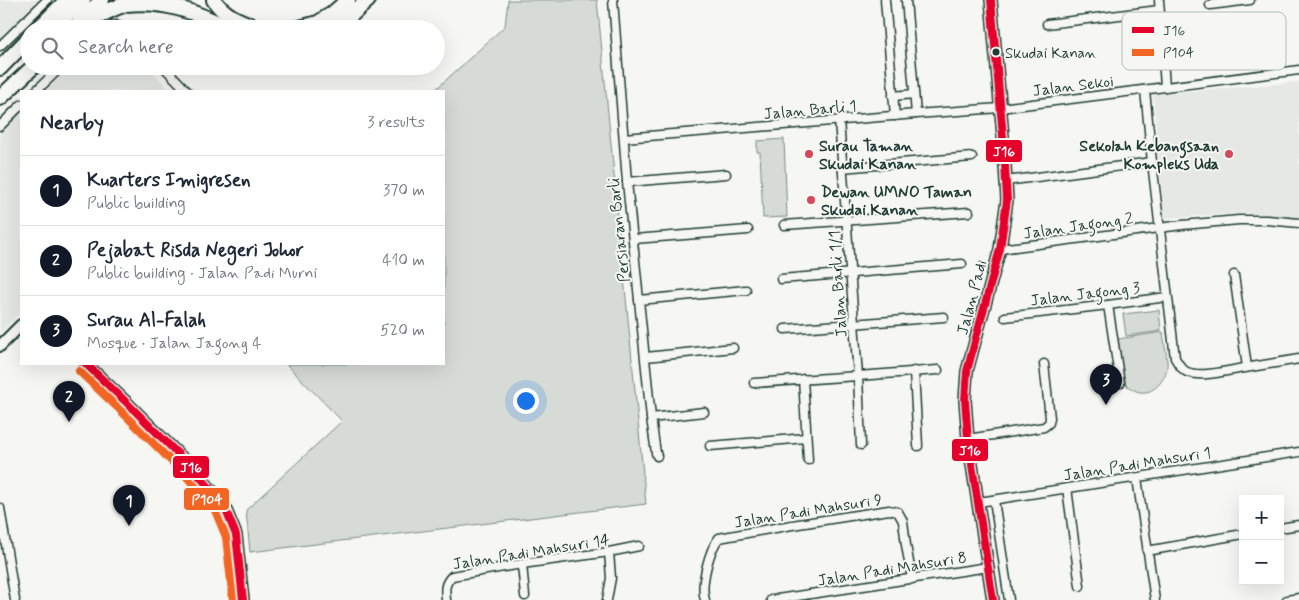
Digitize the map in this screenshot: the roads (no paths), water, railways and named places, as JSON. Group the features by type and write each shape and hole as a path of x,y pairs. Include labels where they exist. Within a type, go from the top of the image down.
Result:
{"highway":[{"path":"47,20 67,0"},
{"path":"62,20 83,0"},
{"path":"81,20 102,0"},
{"path":"214,0 220,9 236,20"},
{"path":"323,20 348,0"},
{"path":"344,20 368,0"},
{"path":"93,20 125,4 164,2 180,6 212,20"},
{"path":"0,68 20,47"},
{"path":"0,77 20,58"},
{"path":"0,98 24,75"}],"street":[{"path":"27,20 48,0"},
{"name":"Persiaran Barli","path":"614,0 627,182 651,418 658,456"},
{"path":"885,0 895,116"},
{"path":"906,0 916,114"},
{"name":"Jalan Padi","path":"991,0 1008,200 1000,249 967,371 964,400 968,439 993,600"},
{"path":"1144,12 1160,10 1159,0"},
{"path":"1210,5 1250,0"},
{"path":"1047,24 1122,15"},
{"path":"0,46 20,27"},
{"path":"1164,70 1165,87"},
{"name":"Jalan Sekoi","path":"1000,108 1299,70"},
{"path":"37,90 53,75"},
{"path":"172,75 186,90"},
{"path":"1145,90 1174,358 1182,370 1196,374 1299,359"},
{"path":"893,96 914,94"},
{"path":"0,126 20,106"},
{"name":"Jalan Barli 1","path":"624,138 680,130 1000,108"},
{"name":"Jalan Barli 1/1","path":"839,120 862,445"},
{"path":"842,168 972,157"},
{"path":"1006,181 1152,162"},
{"path":"627,182 726,174"},
{"path":"784,225 969,212"},
{"name":"Jalan Jagong 2","path":"1000,249 1182,225 1239,220 1299,223"},
{"path":"634,239 748,230"},
{"path":"781,279 962,264"},
{"path":"1234,276 1248,367"},
{"path":"639,300 746,290"},
{"name":"Jalan Jagong 3","path":"1005,317 1167,297"},
{"path":"1108,305 1120,383"},
{"path":"785,329 944,317"},
{"path":"0,346 20,326"},
{"path":"646,357 734,348"},
{"path":"968,439 1044,427 1049,423 1044,364"},
{"path":"87,365 203,479 223,503 236,535 243,600"},
{"path":"754,382 938,370"},
{"path":"914,371 918,446"},
{"path":"803,379 808,460"},
{"path":"651,418 704,412"},
{"path":"710,446 806,438"},
{"name":"Jalan Padi Mahsuri 1","path":"978,502 1299,452"},
{"path":"1136,478 1155,600"},
{"path":"1067,488 1080,586"},
{"path":"994,500 1009,600"},
{"path":"0,508 15,600"},
{"name":"Jalan Padi Mahsuri 9","path":"705,600 703,583 715,543 719,538 888,510 898,512 903,522 912,579"},
{"path":"1284,527 1299,525"},
{"path":"1147,551 1239,535"},
{"name":"Jalan Padi Mahsuri 14","path":"446,600 446,582 452,576 639,546"},
{"path":"607,600 611,578 609,552"},
{"path":"522,564 525,596"},
{"name":"Jalan Padi Mahsuri 8","path":"771,600 988,567"},
{"path":"1287,600 1299,598"}],"place":[{"name":"Skudai Kanan","path":"996,52"},
{"name":"Surau Taman Skudai Kanan","path":"809,154"},
{"name":"Sekolah Kebangsaan Kompleks Uda","path":"1229,154"},
{"name":"Dewan UMNO Taman Skudai Kanan","path":"811,200"},
{"name":"Surau Al-Falah","path":"1106,405"},
{"name":"Pejabat Risda Negeri Johor","path":"69,422"},
{"name":"Kuarters Imigresen","path":"129,526"}]}
